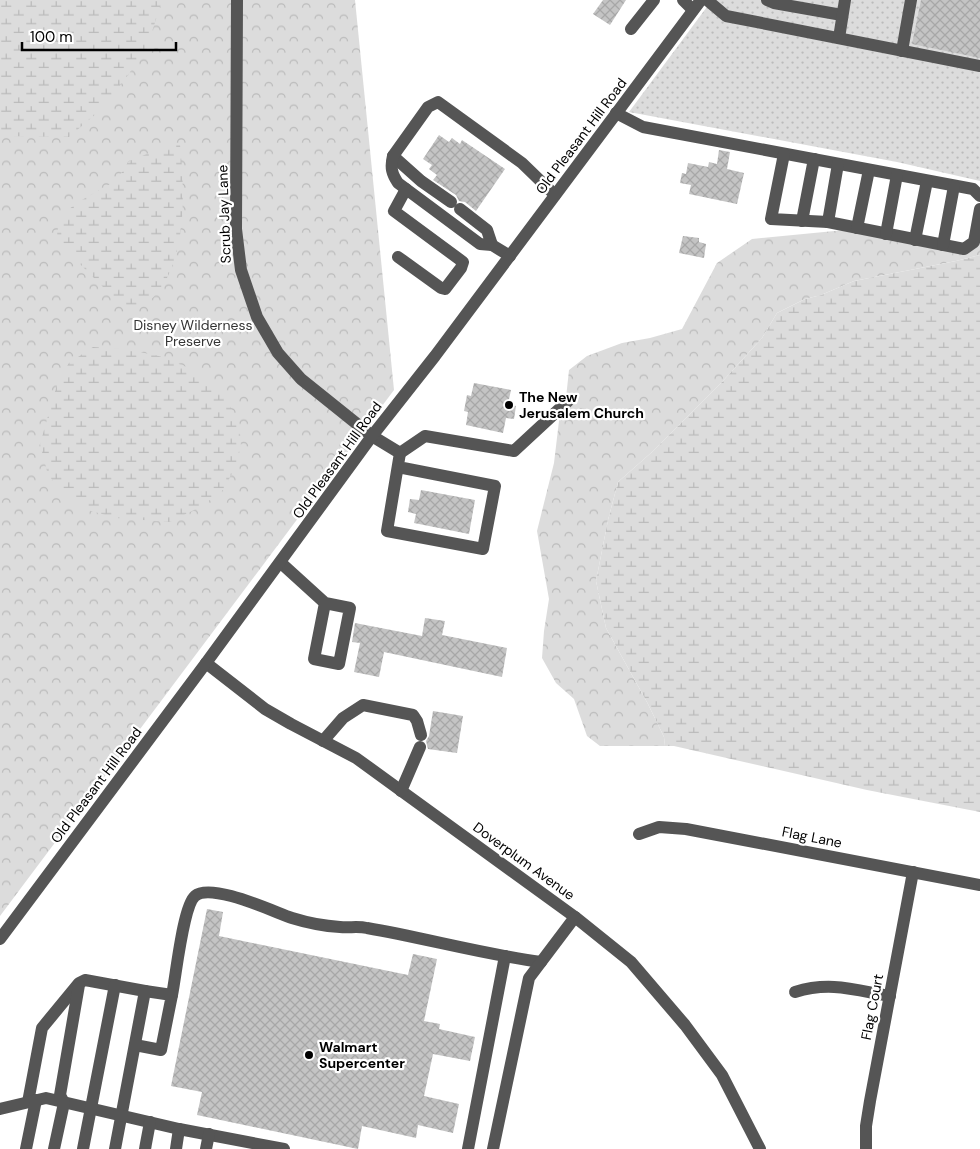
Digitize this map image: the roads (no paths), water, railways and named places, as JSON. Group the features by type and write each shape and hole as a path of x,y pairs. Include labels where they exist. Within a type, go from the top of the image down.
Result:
{"street":[{"name":"Scrub Jay Lane","path":"237,0 236,229 241,270 257,317 278,353 301,379 372,436 400,453"},
{"path":"632,29 654,0"},
{"path":"683,0 697,5"},
{"path":"708,0 726,16 980,66"},
{"path":"767,0 774,3 842,15"},
{"path":"838,38 845,0"},
{"path":"902,51 911,0"},
{"name":"Old Pleasant Hill Road","path":"0,939 281,563 372,436 435,356 697,5"},
{"path":"510,256 492,245 480,244 406,190 392,174 393,156 428,107 438,102 522,163 555,195"},
{"path":"616,113 643,127 973,189 980,196"},
{"path":"784,154 771,219 828,222 964,249 974,242 980,208"},
{"path":"393,156 421,180 487,230 492,245"},
{"path":"802,221 814,160"},
{"path":"828,222 838,164"},
{"path":"857,228 869,170"},
{"path":"886,234 897,175"},
{"path":"915,240 927,181"},
{"path":"943,245 954,186"},
{"path":"398,257 445,289 461,268 463,262 394,211 406,190"},
{"path":"398,467 495,486 483,549 387,531 400,453 425,436 514,451 568,401"},
{"path":"281,563 325,603 350,608 339,664 314,659 325,603"},
{"name":"Doverplum Avenue","path":"206,663 265,709 356,758 575,917 631,962 685,1025 722,1075 760,1149"},
{"path":"323,740 343,718 364,705 413,715 417,721 420,741 402,791"},
{"name":"Flag Lane","path":"639,834 659,827 686,829 980,885"},
{"name":"Flag Court","path":"866,1149 866,1126 870,1101 913,872"},
{"path":"135,1045 161,1050 185,920 190,902 200,893 240,898 313,924 340,928 364,927 541,962"},
{"path":"493,1149 529,978 575,917"},
{"path":"468,1149 505,956"},
{"path":"26,1149 42,1028 79,983 85,980 172,994"},
{"path":"54,1149 64,1103 60,1095 79,983"},
{"path":"83,1149 115,985"},
{"path":"795,992 817,986 830,985 890,996"},
{"path":"115,1149 146,990"},
{"path":"0,1111 46,1098 209,1134 235,1144 284,1149"},
{"path":"145,1149 150,1122"},
{"path":"176,1149 180,1129"},
{"path":"206,1149 209,1134"}],"place":[{"name":"The New Jerusalem Church","path":"509,405"},
{"name":"Walmart Supercenter","path":"309,1055"}],"park label":[{"name":"Disney Wilderness Preserve","path":"193,334"}]}
